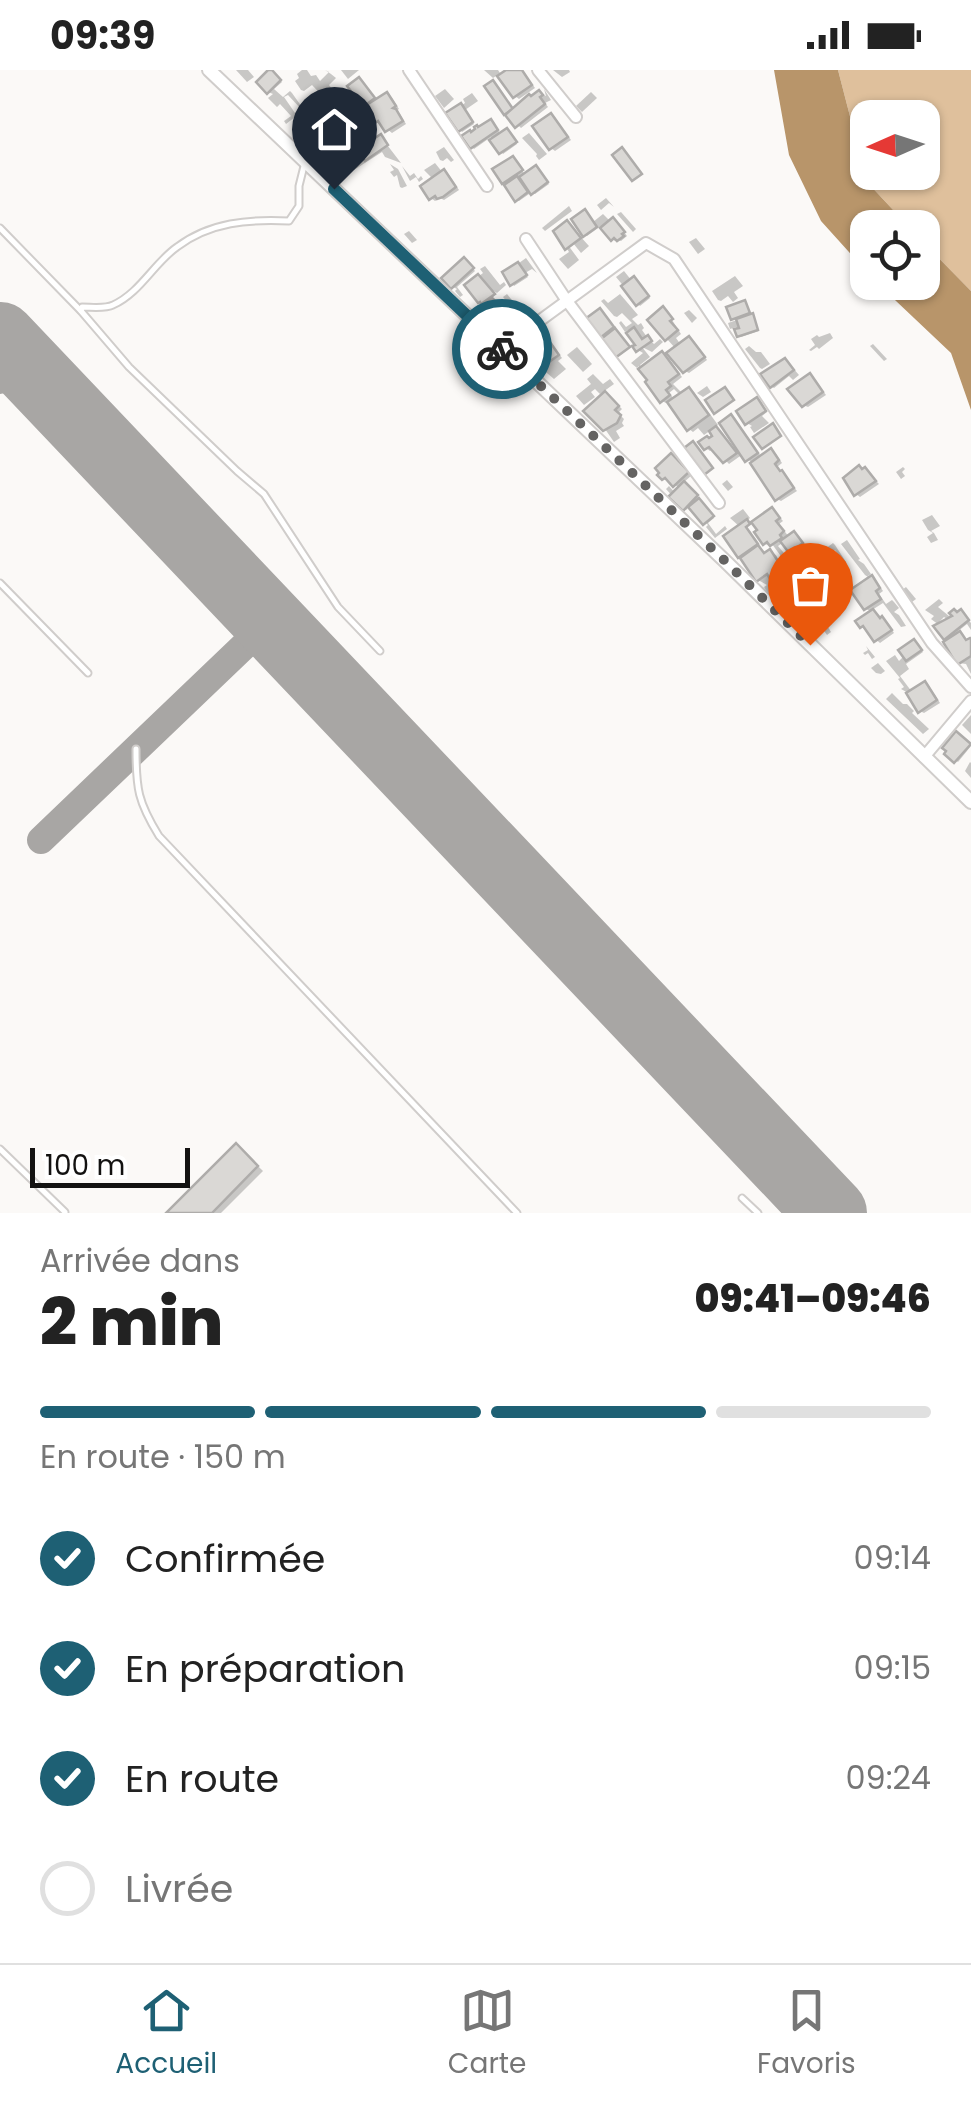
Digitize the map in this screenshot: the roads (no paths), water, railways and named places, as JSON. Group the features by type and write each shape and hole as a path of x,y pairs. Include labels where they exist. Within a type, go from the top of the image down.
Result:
{"street":[{"path":"209,70 725,561 971,802"},
{"path":"409,70 488,186"},
{"path":"538,70 576,117"},
{"path":"526,238 567,301 719,503"},
{"path":"502,349 646,243 674,259 932,643 971,687"},
{"path":"924,757 971,701"}],"lane":[{"path":"82,312 88,306 111,306 128,296 176,247 205,232 236,221 289,220 299,206 305,162"},
{"path":"0,228 129,367 264,494 338,607 380,650"},
{"path":"0,583 88,673"},
{"path":"136,748 138,797 159,836 516,1213"},
{"path":"0,1149 65,1212"},
{"path":"742,1198 758,1213"}]}
